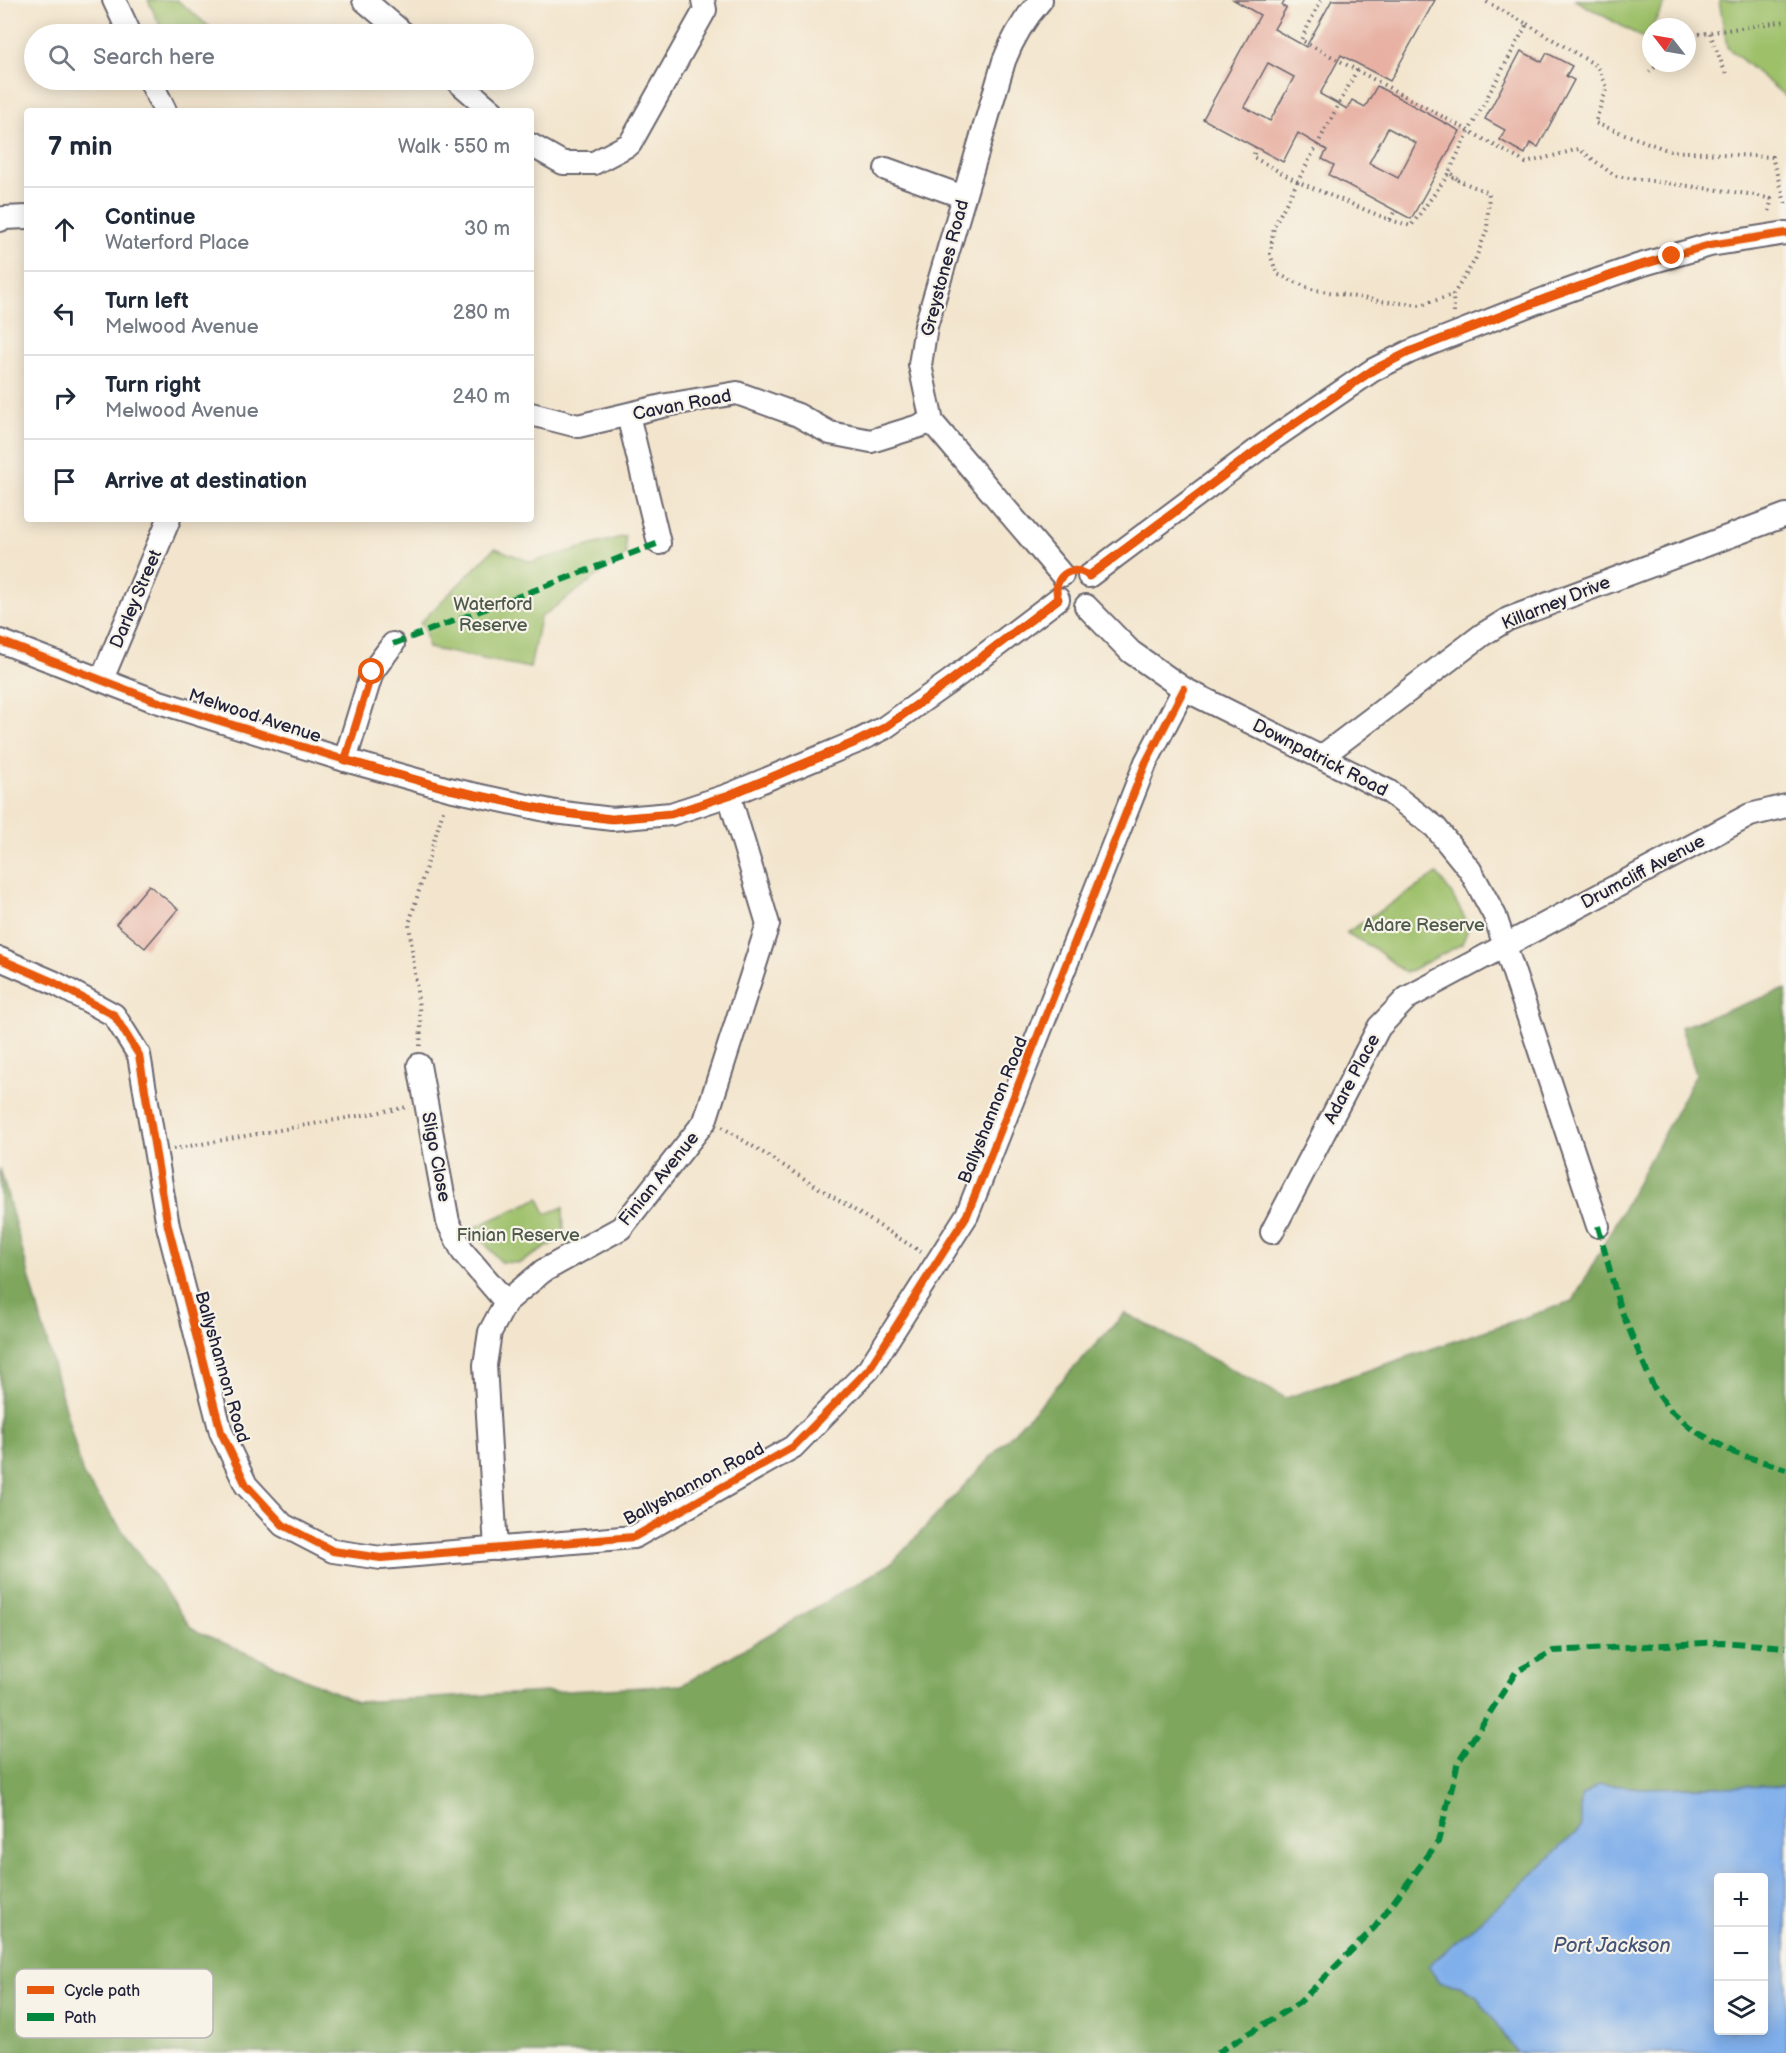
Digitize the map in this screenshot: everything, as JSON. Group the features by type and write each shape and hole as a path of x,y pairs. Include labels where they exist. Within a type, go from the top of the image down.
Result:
{"street":[{"path":"114,0 125,24"},
{"path":"364,0 392,24"},
{"path":"534,147 563,163 594,163 630,144 705,10 703,0"},
{"name":"Greystones Road","path":"1041,0 1014,36 1004,60 926,326 920,365 932,422 1062,575"},
{"path":"155,90 164,108"},
{"path":"468,90 489,108"},
{"path":"886,169 964,197"},
{"path":"1089,576 1314,409 1352,383 1409,352 1547,298 1637,266 1710,245 1784,216"},
{"path":"0,220 24,217"},
{"name":"Cavan Road","path":"534,415 578,426 667,405 736,393 798,415 830,433 871,441 932,422"},
{"path":"628,415 659,543"},
{"name":"Killarney Drive","path":"1322,757 1482,635 1508,619 1786,515"},
{"name":"Darley Street","path":"102,679 169,522"},
{"path":"1078,570 1089,576 1094,595 1086,606 1074,609 1061,604 1056,586 1062,575 1078,570"},
{"name":"Melwood Avenue","path":"0,641 153,700 345,760 449,789 555,812 612,819 671,814 729,795 856,742 884,728 949,682 1058,599"},
{"name":"Downpatrick Road","path":"1086,606 1131,652 1184,689 1388,791 1435,827 1470,870 1495,916 1598,1226"},
{"path":"345,760 372,672 393,644"},
{"name":"Ballyshannon Road","path":"0,959 53,982 114,1015 139,1055 168,1226 221,1432 246,1485 283,1525 333,1551 381,1558 634,1537 793,1447 869,1370 967,1215 1146,762 1184,689"},
{"name":"Finian Avenue","path":"496,1549 485,1365 490,1332 506,1302 543,1271 621,1228 705,1121 768,924 729,795"},
{"name":"Drumcliff Avenue","path":"1504,945 1750,815 1786,806"},
{"name":"Adare Place","path":"1272,1232 1379,1028 1407,998 1504,945"},
{"name":"Sligo Close","path":"419,1065 448,1222 463,1252 506,1302"}],"path":[{"path":"1321,0 1301,40 1526,163 1579,149 1615,176 1771,199 1769,214"},
{"path":"1483,0 1597,66 1607,87 1594,123 1670,151 1772,157 1784,216"},
{"path":"1696,35 1786,21"},
{"path":"1460,181 1449,172 1527,24"},
{"path":"1710,33 1727,77"},
{"path":"1357,70 1274,226 1270,254 1276,274 1311,289 1379,301 1421,305 1453,295"},
{"path":"1256,147 1253,157 1298,182 1390,220 1411,226 1448,175 1489,193 1487,230 1475,260 1453,295 1452,308 1455,316"},
{"path":"1390,220 1395,210"},
{"path":"419,1065 421,1025 409,924 449,789"},
{"path":"157,1152 426,1103"},
{"path":"705,1121 723,1127 937,1263"}],"green space":[{"path":"148,0 177,0 206,24 159,24"},
{"path":"1575,0 1667,0 1657,18 1642,18 1642,37"},
{"path":"1719,0 1786,0 1786,97 1727,47"},
{"name":"Waterford Reserve","path":"625,536 626,555 540,618 530,668 428,648 425,630 420,623 495,548 531,562"},
{"name":"Adare Reserve","path":"1437,874 1451,893 1469,926 1462,944 1406,973 1375,949 1346,933"},
{"path":"1786,989 1786,1786 1640,1788 1600,1784 1581,1828 1516,1890 1439,1982 1461,1986 1477,1996 1517,2053 1379,2053 1370,2049 1363,2053 0,2053 0,1168 83,1475 192,1629 357,1702 682,1685 892,1563 1125,1313 1286,1398 1573,1301 1696,1074 1681,1027"},
{"name":"Finian Reserve","path":"539,1198 546,1214 563,1207 564,1237 520,1263 501,1262 481,1239 476,1227"}],"water":[{"name":"Port Jackson","path":"1600,1784 1640,1788 1786,1786 1786,2053 1517,2053 1477,1996 1461,1986 1439,1982 1428,1966 1516,1890 1581,1828 1581,1796"}],"building":[{"path":"1234,0 1285,0 1282,6 1286,8 1274,29 1306,47 1332,0 1435,0 1390,81 1341,55 1320,94 1347,109 1352,100 1365,107 1377,86 1460,131 1411,219 1329,175 1334,165 1322,159 1327,150 1298,133 1283,162 1203,119 1260,15","holes":["1268,63 1294,77 1270,121 1244,107","1388,128 1416,143 1398,178 1369,163"]},
{"path":"1521,51 1542,62 1547,53 1572,66 1566,76 1574,80 1538,147 1530,143 1525,154 1500,140 1505,130 1485,119"},
{"path":"149,885 178,909 145,948 116,924"}],"marked path":[{"path":"393,644 659,543"},
{"path":"1598,1226 1619,1305 1653,1386 1668,1408 1693,1430 1735,1453 1786,1469"},
{"path":"1217,2053 1299,2003 1375,1927 1438,1842 1458,1762 1516,1672 1553,1651 1722,1642 1786,1647"}],"cycle path":[{"path":"1089,576 1272,439 1373,370 1409,352 1547,298 1637,266 1710,245 1786,233"},
{"path":"0,641 153,700 345,760 449,789 555,812 612,819 671,814 729,795 856,742 884,728 949,682 1058,599"},
{"path":"0,959 53,982 114,1015 139,1055 168,1226 221,1432 246,1485 283,1525 333,1551 381,1558 634,1537 793,1447 869,1369 967,1215 1146,762 1184,689"}],"route":[{"path":"372,672 345,760 449,789 555,812 612,819 671,814 729,795 884,728 1058,599 1056,586 1062,575 1078,570 1089,576 1272,439 1373,370 1409,352 1547,298 1672,256"}]}
